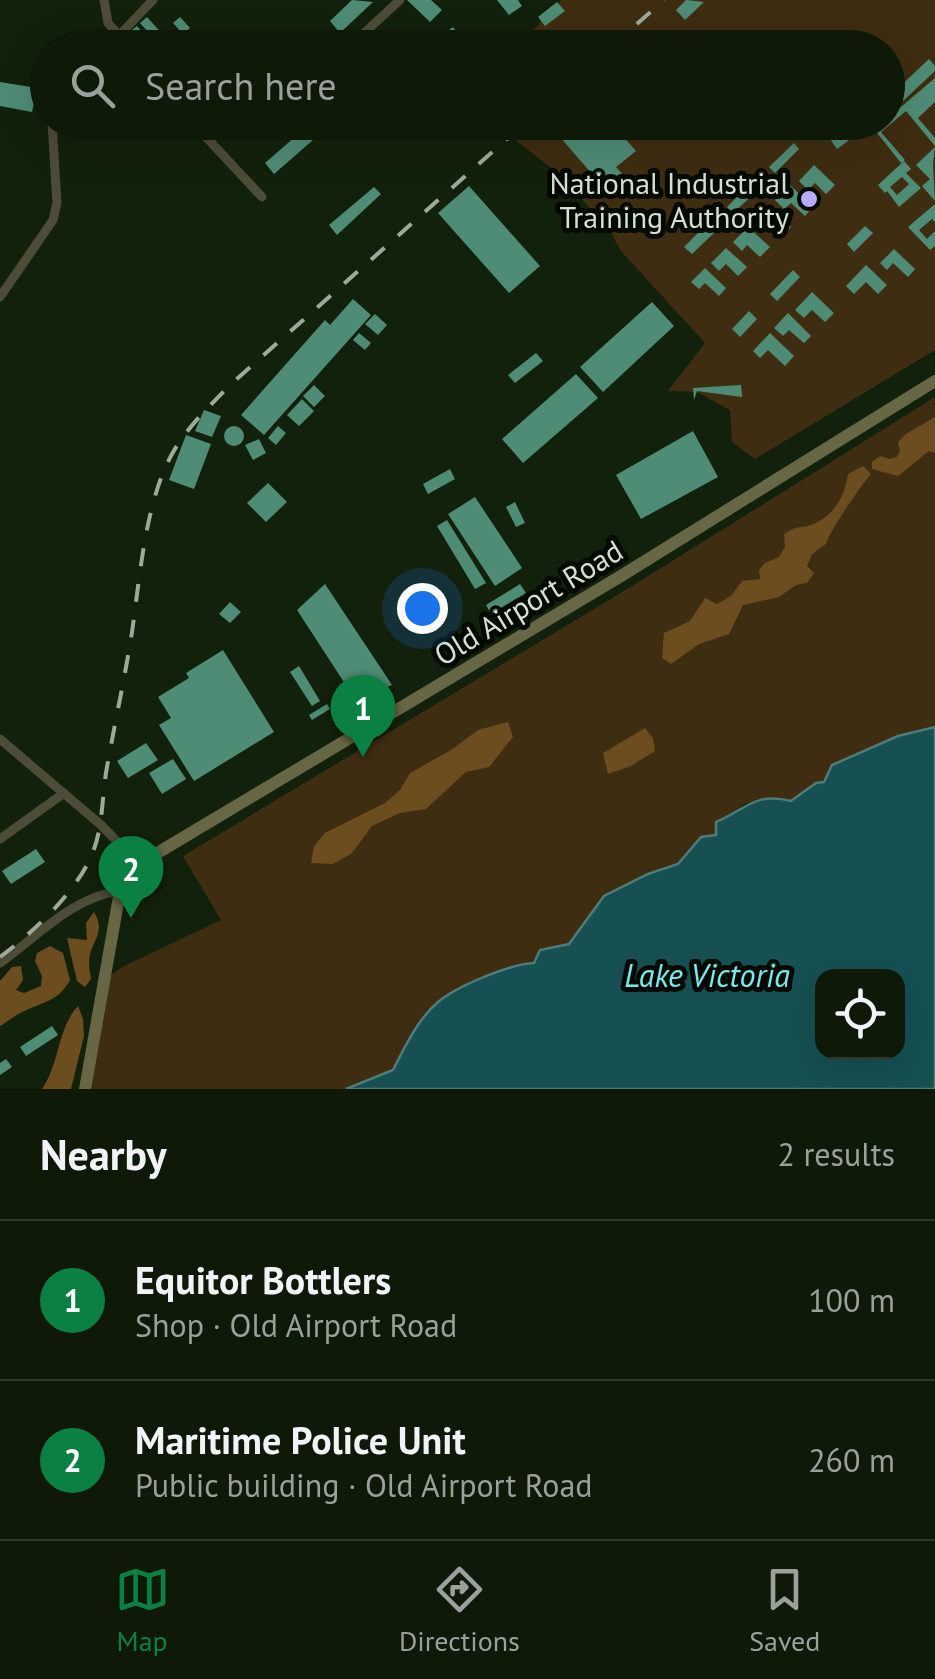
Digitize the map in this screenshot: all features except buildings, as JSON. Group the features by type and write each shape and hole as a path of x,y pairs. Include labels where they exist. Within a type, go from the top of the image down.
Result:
{"main road":[{"name":"Old Airport Road","path":"84,1089 120,892 125,878 139,864 621,576 935,381"}],"street":[{"path":"104,0 104,15 117,30"},
{"path":"124,30 153,0"},
{"path":"367,30 400,0"},
{"path":"0,297 53,220 57,203 53,140"},
{"path":"209,140 262,197"},
{"path":"0,739 139,864"},
{"path":"0,840 64,794"},
{"path":"1,964 82,902 99,894 120,892"}],"shaded area":[{"name":"National Industrial Training Authority","path":"561,0 935,0 935,350 755,459 732,442 730,410 697,392 668,391 705,343 621,251 607,226 554,170 515,140 905,140 905,30 534,30"},
{"path":"935,397 935,727 898,736 868,751 790,801 744,804 716,822 716,835 701,837 678,864 604,896 569,945 540,950 534,963 517,964 438,1002 413,1032 393,1070 346,1089 85,1089 103,981 122,967 221,920 183,856 624,591"},
{"path":"935,417 935,453 929,451 898,476 872,469 872,462 880,456 897,457 898,442"},
{"path":"863,466 871,474 826,544 812,554 807,566 814,573 807,583 796,585 779,597 743,605 729,634 699,644 671,664 662,658 664,633 690,621 705,598 717,604 731,596 742,581 760,579 759,570 779,557 785,547 784,534 816,523 830,513 844,491 848,474"},
{"path":"508,722 513,737 489,767 466,772 426,809 400,813 372,826 352,853 333,864 311,863 314,846 325,833 385,803 400,790 410,773 478,730"},
{"path":"645,728 653,738 655,751 608,774 603,753"},
{"path":"94,912 99,926 90,954 91,979 85,987 77,981 67,938 87,940 86,923"},
{"path":"50,946 63,953 70,980 55,997 0,1026 0,981 12,967 21,966 23,980 16,990 24,993 41,986 42,976 35,961 37,953"},
{"path":"78,1006 84,1036 71,1089 42,1089 66,1025"}],"water":[{"name":"Lake Victoria","path":"935,727 935,1089 346,1089 393,1070 418,1025 447,996 498,972 534,963 540,950 569,944 604,896 678,864 701,837 716,835 716,822 751,803 768,799 791,801 816,783 824,782 832,765 898,736"}],"railway":[{"path":"630,30 664,0"},
{"path":"0,957 60,902 93,852 150,517 163,473 178,444 230,385 506,140"}],"place":[{"name":"National Industrial Training Authority","path":"809,199"},
{"name":"Equitor Bottlers","path":"363,757"},
{"name":"Maritime Police Unit","path":"131,918"}]}
